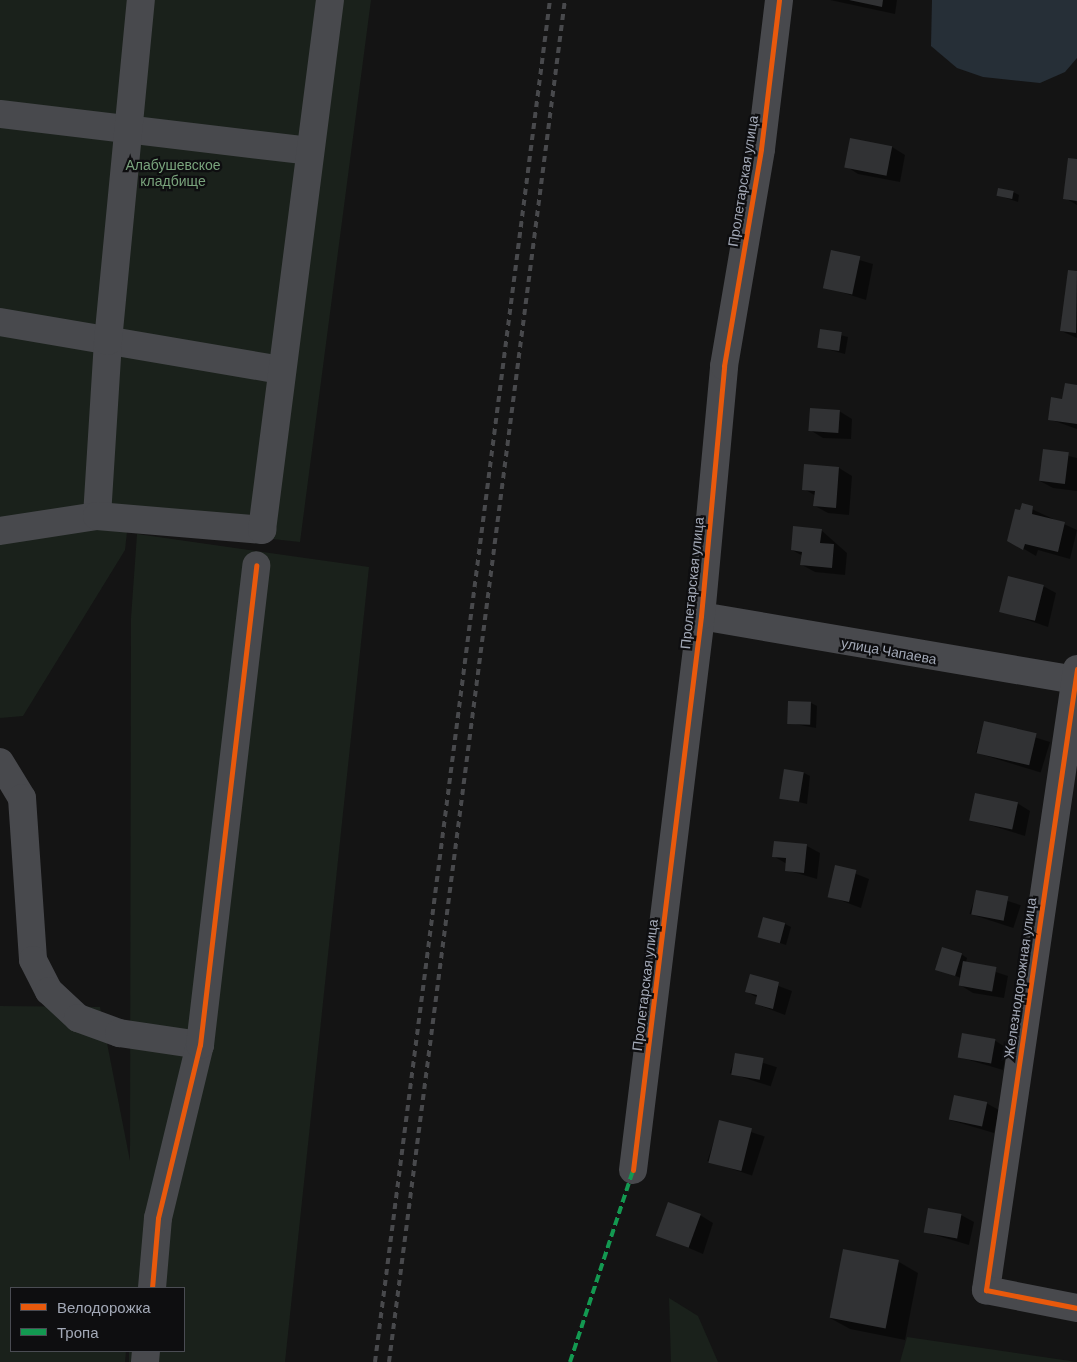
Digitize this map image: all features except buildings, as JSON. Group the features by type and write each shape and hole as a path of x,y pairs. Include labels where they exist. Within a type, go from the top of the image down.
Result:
{"street":[{"path":"97,516 108,341 141,0"},
{"path":"0,531 97,516 262,530 280,370 330,0"},
{"name":"Пролетарская улица","path":"633,1170 701,616 724,366 761,149 779,0"},
{"path":"0,114 310,151"},
{"path":"0,322 280,370"},
{"path":"152,1287 158,1218 200,1045 256,565"},
{"name":"улица Чапаева","path":"701,616 1076,676"},
{"name":"Железнодорожная улица","path":"1076,676 986,1290 1077,1308"},
{"path":"0,762 22,798 33,960 49,991 78,1018 119,1033 200,1045"}],"green space":[{"name":"Алабушевское кладбище","path":"0,0 371,0 300,542 128,523 125,550 23,716 0,718"},
{"path":"137,534 369,567 285,1362 129,1362 129,1352 185,1352 185,1287 10,1287 10,1352 126,1352 125,1362 0,1362 0,1006 100,1007 130,1161 131,618"},
{"path":"669,1298 698,1316 718,1362 671,1362"},
{"path":"907,1337 1077,1362 900,1362"}],"shaded area":[{"path":"932,0 1077,0 1077,58 1065,72 1040,83 983,77 957,68 931,46"}],"railway":[{"path":"375,1362 550,0"},
{"path":"389,1362 565,0"}],"marked path":[{"path":"570,1362 633,1170"}],"cycle path":[{"path":"633,1170 701,616 724,366 761,149 779,0"},
{"path":"152,1287 158,1218 200,1045 256,565"},
{"path":"1077,669 986,1290 1077,1308"}]}
